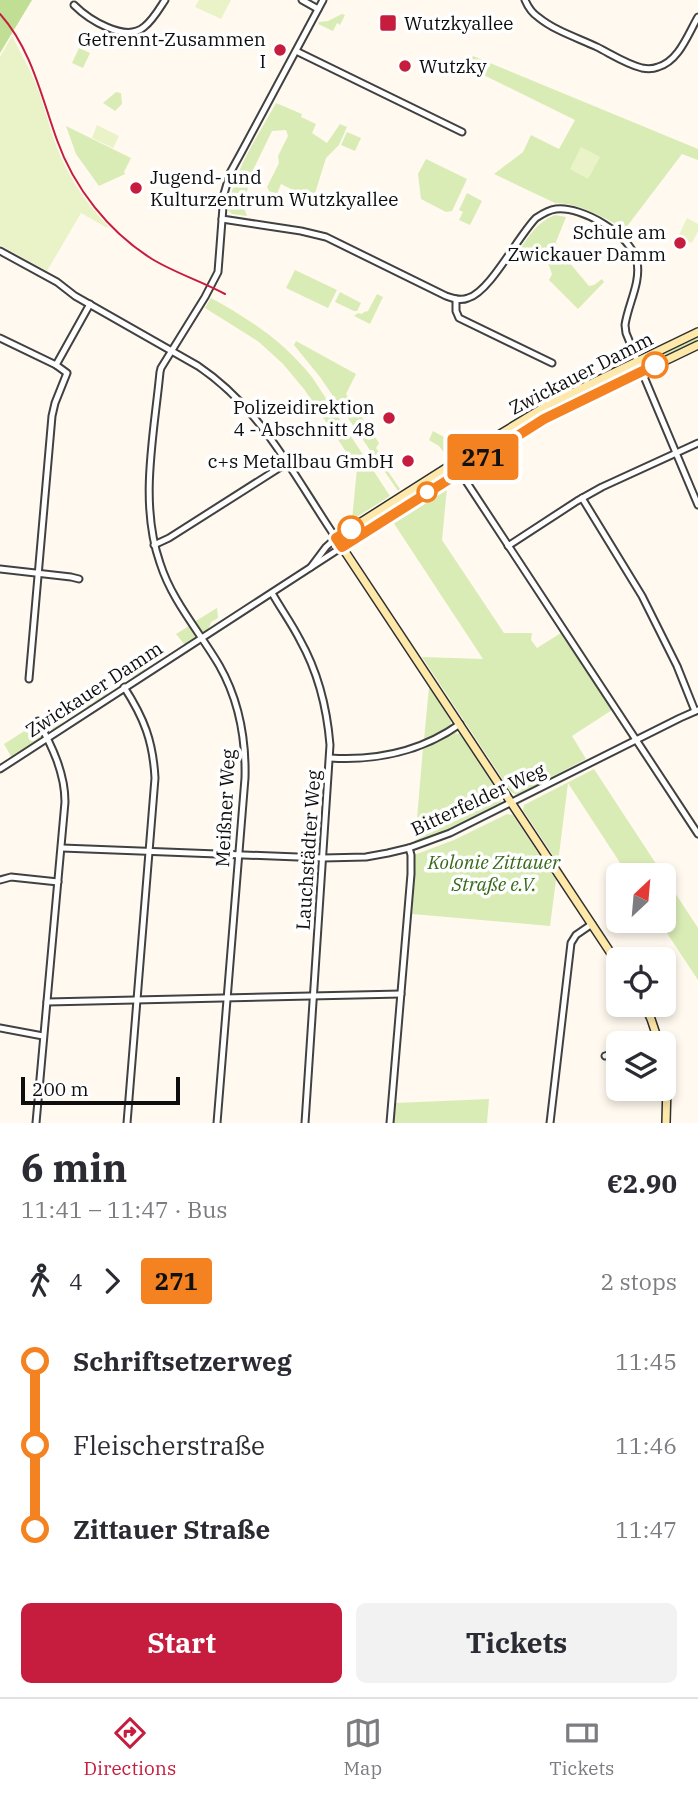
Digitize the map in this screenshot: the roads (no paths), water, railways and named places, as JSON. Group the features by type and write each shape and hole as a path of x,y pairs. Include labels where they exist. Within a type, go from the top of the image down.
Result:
{"street":[{"path":"74,5 85,16 113,30 134,33 144,28 165,0"},
{"path":"302,0 318,9"},
{"path":"172,352 218,271 224,194 230,173 323,0"},
{"path":"525,0 530,10 550,25 632,64 647,68 666,64 678,52 698,17"},
{"path":"296,51 462,132"},
{"path":"222,219 326,237 441,294 467,299 480,292 532,223 544,213 562,209 579,213 615,232 635,255 638,278 625,325 637,360"},
{"path":"0,251 57,282 82,300 212,376 238,398 259,422 607,947"},
{"path":"456,299 459,318 552,363"},
{"path":"56,365 90,304"},
{"name":"Zwickauer Damm","path":"312,568 329,543 336,538 551,403 698,332"},
{"path":"0,338 67,373 52,416 29,679"},
{"name":"Zwickauer Damm","path":"0,769 544,419 698,345"},
{"name":"Meißner Weg","path":"172,352 160,372 150,476 150,527 167,582 218,663 231,689 242,727 245,766 217,1123"},
{"path":"642,372 698,505"},
{"path":"508,546 582,498 698,443"},
{"path":"154,545 287,463"},
{"path":"453,463 698,834"},
{"path":"582,498 642,596 697,711"},
{"path":"0,569 79,579"},
{"name":"Lauchstädter Weg","path":"272,593 314,668 326,711 330,758 305,1123"},
{"path":"124,687 143,720 150,740 155,778 127,1123"},
{"name":"Bitterfelder Weg","path":"62,848 323,858 366,857 409,848 450,833 697,711"},
{"path":"36,1123 65,794 58,765 38,721"},
{"path":"330,758 372,758 393,754 434,740 460,724"},
{"path":"390,1123 411,874 409,848"},
{"path":"0,880 11,877 58,882"},
{"path":"551,1123 572,943 576,935 592,924"},
{"path":"47,1002 401,995"},
{"path":"0,1028 43,1036"},
{"path":"666,1123 667,1101"}],"railway":[{"path":"0,14 28,58 64,158 83,192 95,207 121,236 152,259 225,294"}],"place":[{"name":"Wutzkyallee","path":"388,23"},
{"name":"Getrennt-Zusammen I","path":"280,50"},
{"name":"Wutzky","path":"405,66"},
{"name":"Jugend- und Kulturzentrum Wutzkyallee","path":"136,188"},
{"name":"Schule am Zwickauer Damm","path":"680,243"},
{"name":"Polizeidirektion 4 - Abschnitt 48","path":"389,418"},
{"name":"c+s Metallbau GmbH","path":"408,461"}],"park label":[{"name":"Kolonie Zittauer Straße e.V.","path":"494,873"}]}
